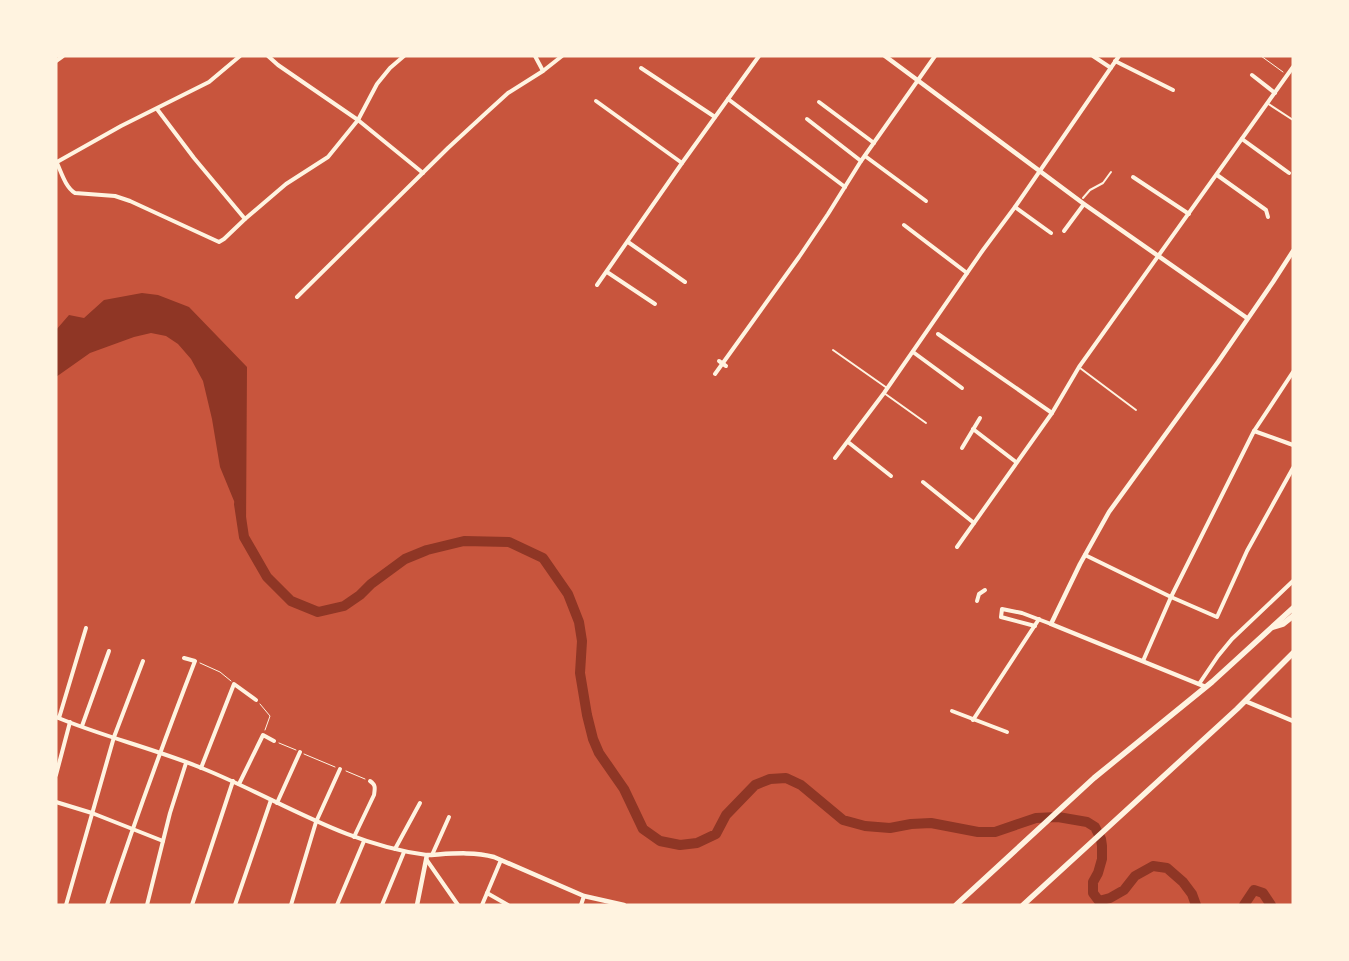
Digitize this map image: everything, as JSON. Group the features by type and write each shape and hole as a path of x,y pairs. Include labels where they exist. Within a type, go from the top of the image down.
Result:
{"main road":[{"path":"956,905 1094,778 1293,608"},
{"path":"1270,628 1283,624 1293,616"},
{"path":"1023,905 1245,701 1291,653"}],"street":[{"path":"56,61 63,56"},
{"path":"240,56 210,82 121,126 57,161 71,191 75,193 115,196 130,201 219,242 295,177 328,157 358,120 377,84 390,68 404,56"},
{"path":"268,56 278,65 358,120 423,173"},
{"path":"535,56 543,71"},
{"path":"297,297 423,173 508,93 543,71 562,56"},
{"path":"597,285 759,56"},
{"path":"885,56 1082,201 1247,318"},
{"path":"715,374 723,364 730,349 750,329 864,156 935,56"},
{"path":"1093,56 1111,68"},
{"path":"835,458 951,301 983,250 1016,207 1119,56"},
{"path":"1116,61 1173,90"},
{"path":"957,547 1052,413 1079,367 1293,67"},
{"path":"641,68 714,118"},
{"path":"1252,75 1275,92"},
{"path":"728,99 844,187"},
{"path":"596,101 682,163"},
{"path":"819,102 874,143"},
{"path":"157,109 194,158 245,219"},
{"path":"807,119 861,161"},
{"path":"1242,139 1289,173"},
{"path":"864,156 926,201"},
{"path":"1217,175 1266,210 1268,217"},
{"path":"1133,177 1189,214"},
{"path":"1064,231 1082,201"},
{"path":"1016,207 1051,233"},
{"path":"904,225 967,274"},
{"path":"628,242 685,282"},
{"path":"1051,624 1085,555 1110,512 1174,425 1293,251"},
{"path":"607,272 655,304"},
{"path":"938,334 1052,413"},
{"path":"913,352 962,388"},
{"path":"1142,661 1171,597 1254,431 1293,372"},
{"path":"962,448 980,418"},
{"path":"973,430 1016,462"},
{"path":"1254,431 1293,445"},
{"path":"846,442 891,476"},
{"path":"1085,555 1215,617 1218,615 1259,527 1293,468"},
{"path":"923,482 974,522"},
{"path":"1287,586 1293,578"},
{"path":"1035,626 1001,617 1002,609 1039,619 1202,686 1218,656 1232,639 1293,581"},
{"path":"977,601 979,594 985,590"},
{"path":"973,720 1039,619"},
{"path":"86,628 57,717 201,768 233,781 316,822 364,841 404,852 428,856 485,855 501,860 584,896 624,905"},
{"path":"82,726 109,651"},
{"path":"107,905 132,830 195,661 184,658"},
{"path":"66,905 114,737 143,661"},
{"path":"201,768 234,684 256,700"},
{"path":"1245,701 1293,721"},
{"path":"952,711 1007,732"},
{"path":"56,775 70,722"},
{"path":"238,784 262,735 274,740"},
{"path":"277,803 300,752"},
{"path":"147,905 170,813 186,763"},
{"path":"290,905 316,822 340,768"},
{"path":"192,905 233,781"},
{"path":"354,837 376,788 370,781"},
{"path":"235,905 271,800"},
{"path":"56,802 92,813 163,841"},
{"path":"395,849 420,804"},
{"path":"416,905 428,856 448,817"},
{"path":"338,905 364,841"},
{"path":"382,905 404,852"},
{"path":"428,856 458,905"},
{"path":"482,905 501,860"},
{"path":"487,893 508,905"},
{"path":"582,905 584,896"}],"lane":[{"path":"1267,103 1293,120"},
{"path":"1082,201 1090,190 1103,183 1111,172"},
{"path":"833,350 887,388"},
{"path":"1079,367 1136,410"},
{"path":"884,393 926,423"}],"path":[{"path":"1261,56 1287,75"},
{"path":"195,661 220,672 234,684"},
{"path":"256,700 265,708 270,716 262,735"},
{"path":"274,740 370,781"}],"shaded area":[{"path":"142,293 158,295 189,307 247,367 246,530 220,467 203,381 191,359 178,344 166,336 151,333 134,337 90,353 56,377 56,330 69,315 84,318 104,300"}],"waterway":[{"path":"239,504 244,537 267,577 291,601 318,612 344,606 405,559 427,550 464,541 509,542 543,558 568,594 579,622 582,641 580,673 593,739 599,753 624,789 643,829 660,841 680,845 697,843 716,834 726,815 755,785 770,779 786,778 801,785 843,820 865,826 890,828 931,823 978,832 995,832 1036,818 1058,817 1087,822 1095,827 1101,839 1102,859 1093,882 1093,893 1099,901 1110,898 1124,890 1135,876 1153,866 1167,868 1183,882 1192,894 1196,905"},
{"path":"1244,905 1254,890 1263,893 1271,905"}]}
